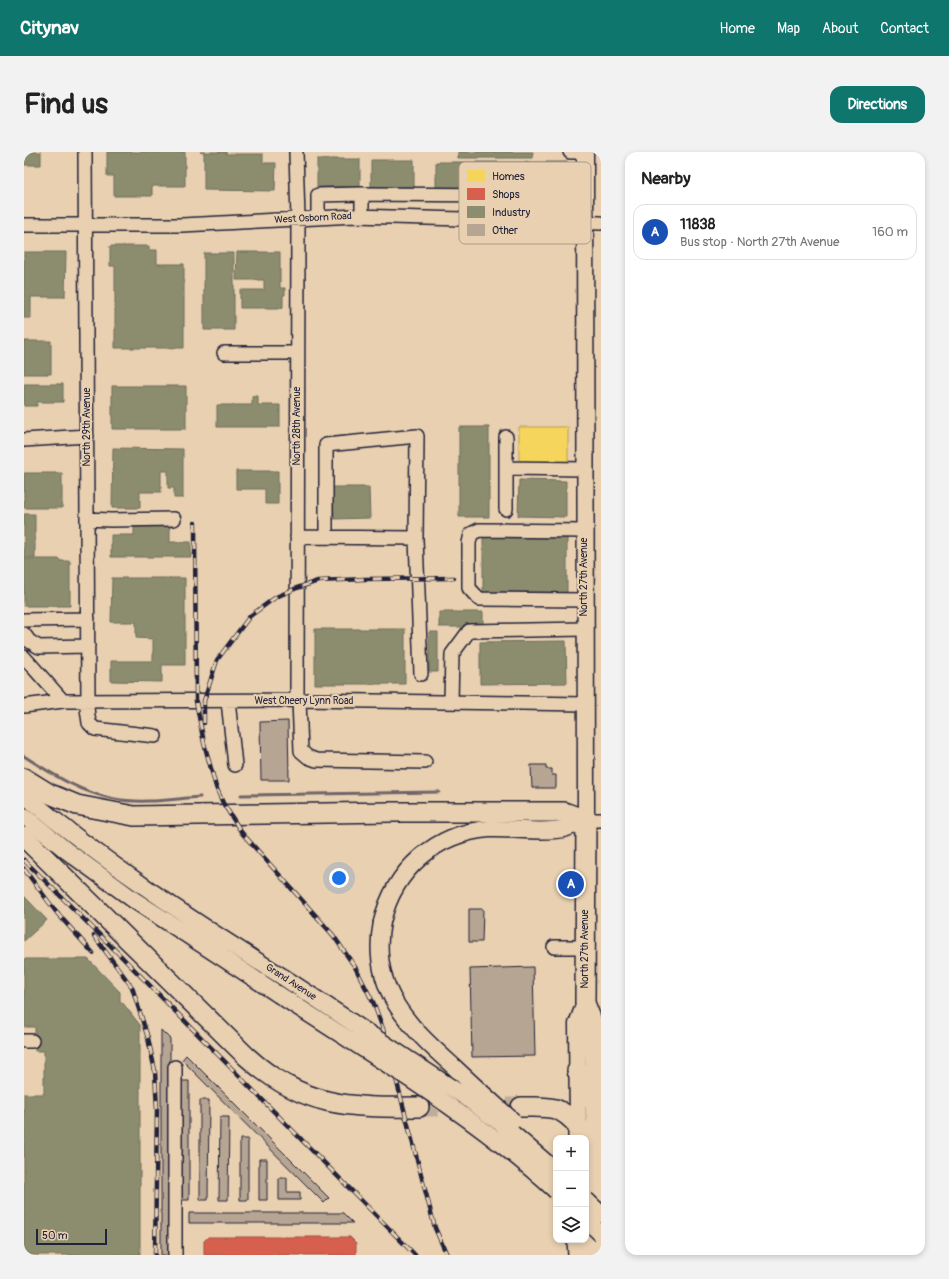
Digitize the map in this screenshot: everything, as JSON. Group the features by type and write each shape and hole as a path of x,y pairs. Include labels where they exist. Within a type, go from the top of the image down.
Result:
{"highway":[{"path":"24,778 50,794 77,805 134,816 390,812 564,812 593,820"},
{"name":"North 27th Avenue","path":"593,820 585,947 585,1003 594,1026 584,1133 596,1255"},
{"path":"24,837 246,1056 277,1081 302,1094 335,1103 365,1107 419,1107"},
{"path":"521,1107 557,1108 568,1115 584,1133 591,1126 587,1083 584,1077 577,1071"},
{"path":"577,1243 578,1255"}],"main road":[{"name":"North 27th Avenue","path":"585,152 585,162"},
{"name":"North 27th Avenue","path":"584,244 585,704 593,820"},
{"name":"Grand Avenue","path":"24,795 70,833 124,873 464,1096 499,1122 553,1168"},
{"name":"Grand Avenue","path":"24,816 67,851 134,900 445,1102 500,1143 553,1188"},
{"path":"553,1157 436,1051 406,1020 394,1002 383,974 380,953 382,922 389,901 401,877 418,858 443,841 475,830 563,829 593,820"},
{"name":"North 27th Avenue","path":"577,1071 577,1024 585,1003"},
{"path":"589,1191 601,1202"},
{"path":"589,1203 601,1214"},
{"path":"589,1222 601,1234"}],"street":[{"name":"North 29th Avenue","path":"85,152 88,619 87,701 89,723 96,729 155,736"},
{"name":"North 28th Avenue","path":"296,152 298,219 298,700 301,751 308,757 316,760 425,762"},
{"path":"570,152 585,152"},
{"path":"362,194 362,216"},
{"path":"418,194 418,217"},
{"path":"318,218 318,195 459,194"},
{"name":"West Osborn Road","path":"24,225 182,225 362,216 459,218"},
{"path":"224,353 298,353"},
{"path":"24,440 87,436"},
{"path":"326,537 326,445 416,436 416,538 421,674"},
{"path":"506,437 506,509"},
{"path":"506,468 584,469"},
{"path":"87,519 174,519"},
{"path":"584,531 479,530 471,534 469,543 469,588 479,599 584,600"},
{"path":"297,537 416,538"},
{"path":"24,620 88,619"},
{"path":"451,702 452,654 469,631 584,629"},
{"path":"24,634 29,641 39,646 88,646"},
{"path":"24,657 63,701"},
{"name":"West Cheery Lynn Road","path":"24,706 63,701 298,700 585,704"},
{"path":"228,701 235,765"},
{"path":"554,947 585,947"},
{"path":"175,1255 176,1067"}],"building: Homes":[{"path":"519,427 568,427 568,463 519,463"}],"building: Shops":[{"path":"208,1237 350,1237 356,1243 356,1255 204,1255 204,1241"}],"building: Industry":[{"path":"24,152 41,152 41,165 24,165"},
{"path":"107,152 185,152 185,186 152,186 152,196 114,196 114,176 107,176"},
{"path":"200,152 226,152 226,154 263,154 263,163 276,163 275,191 204,190 204,153"},
{"path":"458,152 533,152 532,158 458,158"},
{"path":"317,159 360,159 360,187 317,187"},
{"path":"371,160 414,160 414,188 371,188"},
{"path":"436,162 459,162 459,189 436,189"},
{"path":"110,246 149,246 149,250 157,250 157,264 184,264 184,348 115,348 115,266 110,266"},
{"path":"24,252 66,252 65,297 31,297 31,318 24,318"},
{"path":"237,252 280,252 280,288 285,288 285,295 283,295 283,308 240,308 240,290 264,290 264,280 236,280"},
{"path":"204,253 234,253 234,330 204,330"},
{"path":"24,341 51,341 51,374 24,374"},
{"path":"24,384 63,384 63,402 37,402 37,406 24,406"},
{"path":"112,386 186,386 186,429 112,429"},
{"path":"252,396 258,396 258,405 280,405 280,427 217,427 217,405 252,405"},
{"path":"459,427 489,427 489,517 459,517"},
{"path":"113,448 183,449 183,498 174,498 174,488 168,488 168,471 161,471 161,492 140,492 140,508 112,508"},
{"path":"236,471 278,471 278,504 265,504 265,489 236,489"},
{"path":"24,473 62,473 62,508 24,508"},
{"path":"519,480 566,481 566,517 518,516"},
{"path":"333,487 369,487 370,518 334,519"},
{"path":"24,514 35,514 35,558 24,558"},
{"path":"139,522 170,522 170,542 191,542 191,557 111,557 111,535 134,535 134,527 139,527"},
{"path":"483,536 567,536 567,595 483,595"},
{"path":"24,559 60,559 60,561 70,561 70,606 24,606"},
{"path":"112,578 185,578 185,665 162,665 162,682 111,681 111,661 153,661 153,639 136,638 136,622 111,622"},
{"path":"439,612 483,612 483,627 439,627"},
{"path":"315,629 405,629 405,684 315,684"},
{"path":"429,632 438,632 438,672 429,672"},
{"path":"566,641 567,683 480,684 480,642"},
{"path":"24,896 47,920 24,941"},
{"path":"24,959 88,959 120,992 120,1002 122,1002 140,1025 140,1255 24,1255 24,1094 44,1094 44,1051 35,1051 35,1027 24,1027"}],"building: Other":[{"path":"288,721 289,780 261,780 260,722"},
{"path":"531,765 546,765 546,769 552,769 552,775 556,775 556,788 532,788"},
{"path":"469,909 483,909 482,942 469,942"},
{"path":"533,967 535,1056 472,1057 470,969"},
{"path":"161,1030 170,1039 170,1255 161,1255"},
{"path":"186,1055 329,1198 324,1203 182,1060"},
{"path":"181,1081 189,1081 189,1200 180,1200"},
{"path":"200,1100 209,1100 208,1200 200,1200"},
{"path":"220,1117 229,1117 228,1200 219,1200"},
{"path":"240,1139 248,1139 248,1200 240,1200"},
{"path":"259,1159 267,1159 267,1200 259,1200"},
{"path":"279,1178 287,1178 287,1192 300,1192 300,1200 279,1200"},
{"path":"189,1213 343,1213 353,1223 189,1223"}],"waterway":[{"path":"24,756 67,782 102,796 136,801 158,801 200,797"},
{"path":"241,795 439,792"}],"tunnel":[{"path":"419,1107 521,1107"}],"railway":[{"path":"195,523 196,701 204,743 216,787 223,803 242,833 333,935 355,967 374,1004 383,1029 435,1228 447,1255"},
{"path":"204,723 204,701 217,660 250,616 276,597 318,581 454,578"},
{"path":"24,860 118,953 415,1255"},
{"path":"24,869 57,913 93,953"},
{"path":"94,936 132,987 148,1038 155,1071 157,1110 155,1255"}],"place":[{"name":"11838","path":"571,884"}]}
